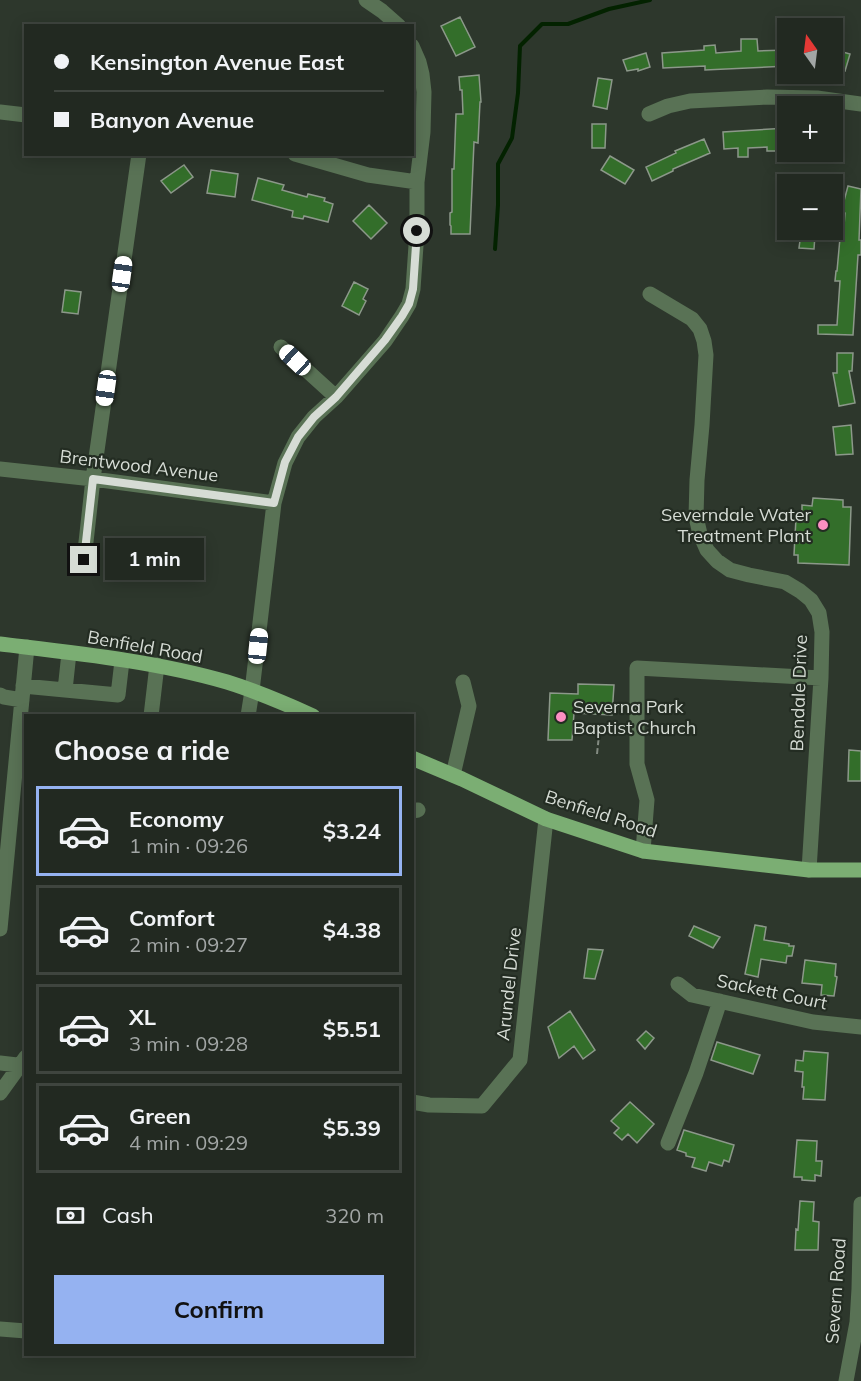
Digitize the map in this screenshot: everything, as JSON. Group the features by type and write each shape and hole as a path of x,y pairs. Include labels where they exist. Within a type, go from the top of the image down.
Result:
{"main road":[{"name":"Benfield Road","path":"0,644 157,666 226,682 308,714"},
{"name":"Benfield Road","path":"414,759 546,819 643,851 809,870 861,870"}],"street":[{"path":"366,0 397,24"},
{"path":"248,714 274,503 285,462 298,437 314,417 336,397 385,340 409,304 413,289 417,231 417,182 423,132 424,92 422,74 414,51"},
{"path":"649,114 668,106 690,101 767,97 817,98 861,104"},
{"path":"0,112 24,115"},
{"path":"84,560 93,479 139,156"},
{"path":"302,156 358,172 417,182"},
{"name":"Bendale Drive","path":"650,294 692,319 700,329 704,341 706,355 696,517 707,549 717,561 730,570 785,582 811,600 819,613 822,632 821,678 809,870"},
{"path":"282,347 336,397"},
{"name":"Brentwood Avenue","path":"0,469 274,503"},
{"path":"0,929 22,750 27,647"},
{"path":"65,690 69,653"},
{"path":"0,695 4,697 23,693 65,690 118,695 122,661"},
{"path":"151,714 157,666"},
{"path":"643,851 646,800 637,764 638,668 821,678"},
{"path":"453,775 469,706 463,682"},
{"name":"Arundel Drive","path":"414,1102 429,1105 482,1106 520,1060 546,819"},
{"name":"Sackett Court","path":"678,984 692,995 813,1022 861,1027"},
{"path":"668,1143 696,1073 720,1001"},
{"path":"0,1063 23,1063"},
{"path":"0,1093 23,1063"},
{"name":"Severn Road","path":"846,1381 857,1322 860,1290 861,1204"},
{"path":"0,1329 24,1330"}],"path":[{"path":"597,754 599,735"}],"building":[{"path":"460,17 475,47 456,56 441,26"},
{"path":"741,39 757,39 758,51 777,50 777,67 705,70 705,66 663,68 662,53 704,50 704,46 715,45 716,53 741,51"},
{"path":"843,52 850,54 845,71 843,71"},
{"path":"646,53 650,67 638,71 638,69 627,71 623,60"},
{"path":"479,75 481,102 478,143 474,142 470,234 451,234 450,213 452,212 456,114 463,114 459,77"},
{"path":"598,78 612,80 607,109 593,106"},
{"path":"592,124 606,124 605,148 592,148"},
{"path":"777,129 777,151 767,151 767,147 748,148 748,157 738,157 738,148 724,149 723,132"},
{"path":"704,139 710,153 652,181 646,167 676,153 675,151"},
{"path":"610,156 634,170 625,184 601,170"},
{"path":"184,165 193,177 171,193 161,181"},
{"path":"211,170 238,174 235,197 207,193"},
{"path":"258,178 284,185 282,190 307,197 308,194 325,198 324,201 333,204 328,222 304,216 303,219 292,217 293,211 252,200"},
{"path":"848,186 861,189 859,240 861,240 861,255 858,255 853,335 818,334 818,325 837,325 840,281 835,281 840,240 843,240 845,213 843,212"},
{"path":"369,205 387,223 371,239 353,221"},
{"path":"800,240 815,240 814,249 799,248"},
{"path":"354,282 368,289 363,299 366,301 359,315 342,306"},
{"path":"65,290 81,292 78,314 62,312"},
{"path":"837,353 853,353 852,371 849,371 855,403 839,406 833,373 837,373"},
{"path":"851,425 853,454 836,455 833,427"},
{"name":"Severndale Water Treatment Plant","path":"813,498 843,500 843,507 851,507 849,565 798,563 798,555 794,555 796,518 802,518 802,505 812,506"},
{"path":"578,684 614,685 612,715 574,713 572,740 548,740 550,693 578,694"},
{"path":"849,750 861,751 861,781 848,781"},
{"path":"755,925 766,927 764,940 794,946 792,956 787,956 786,963 761,959 758,977 745,974"},
{"path":"694,926 720,937 713,948 689,936"},
{"path":"588,949 603,950 595,979 584,978"},
{"path":"805,960 836,964 835,976 837,977 834,996 821,995 822,985 802,983"},
{"path":"570,1011 595,1050 583,1059 574,1046 559,1058 548,1027"},
{"path":"646,1031 654,1038 645,1049 637,1040"},
{"path":"717,1042 760,1055 753,1074 711,1060"},
{"path":"804,1051 828,1053 825,1100 803,1099 803,1072 795,1071 796,1060 803,1061"},
{"path":"630,1102 654,1124 637,1143 628,1134 622,1140 614,1133 619,1128 611,1121"},
{"path":"684,1130 734,1145 729,1162 724,1160 722,1166 709,1162 706,1171 692,1167 695,1158 686,1156 686,1153 677,1150"},
{"path":"797,1140 817,1141 816,1161 822,1161 821,1176 815,1175 815,1181 794,1177"},
{"path":"800,1201 814,1202 813,1221 819,1222 818,1250 795,1250"}],"waterway":[{"path":"495,249 498,164 512,138 518,93 520,46 542,24 568,24 609,9 650,0"}],"place":[{"name":"Severndale Water Treatment Plant","path":"823,525"},
{"name":"Severna Park Baptist Church","path":"561,717"}],"route":[{"path":"84,560 93,479 274,503 285,462 298,437 385,340 409,304 415,277 417,231"}]}
